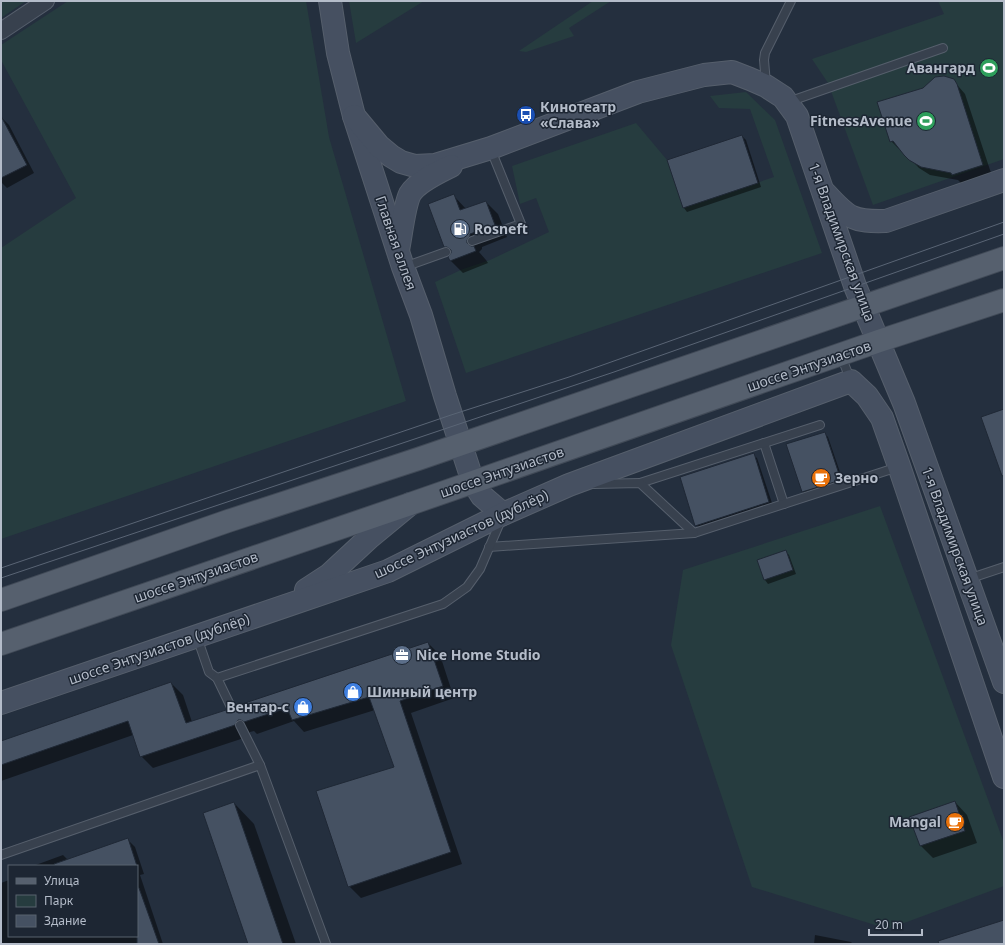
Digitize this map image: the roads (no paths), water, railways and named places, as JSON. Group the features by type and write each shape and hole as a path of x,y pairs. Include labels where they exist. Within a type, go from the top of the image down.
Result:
{"main road":[{"name":"Главная аллея","path":"330,1 338,54 354,116 400,259 421,315 473,482 482,496 503,514"},
{"name":"1-я Владимирская улица","path":"354,116 379,146 401,162 415,166 435,165 491,148 638,92 704,75 732,72 766,86 783,97 797,116 863,307 879,341 904,403 1004,682"},
{"name":"1-я Владимирская улица","path":"400,259 405,212 410,194 433,175 491,148"},
{"path":"824,192 841,211 857,219 866,221 886,220 1004,180"},
{"path":"1,600 1004,258"},
{"name":"шоссе Энтузиастов","path":"1,644 879,341 1004,300"},
{"name":"1-я Владимирская улица","path":"851,381 867,396 882,418 1004,777"},
{"name":"шоссе Энтузиастов (дублёр)","path":"1,703 388,571 503,514 569,485 851,381"},
{"path":"278,608 329,575 370,537 410,504"}],"street":[{"path":"1,31 46,1"}],"lane":[{"path":"766,86 764,60 765,53 791,1"},
{"path":"787,102 943,48"},
{"path":"472,241 521,224 491,148"},
{"path":"400,259 446,252"},
{"path":"841,355 851,381"},
{"path":"569,485 640,483 820,424"},
{"path":"764,442 784,504"},
{"path":"488,550 694,533 899,466"},
{"path":"640,483 694,533"},
{"path":"217,678 443,604 467,587 480,569 503,514"},
{"path":"967,580 1004,567"},
{"path":"196,636 209,672 217,678 230,707"},
{"path":"240,725 260,765 326,944"},
{"path":"1,855 260,765"}],"tram line":[{"path":"1,568 451,415 569,377 1004,222"},
{"path":"1,578 614,372 1004,234"}],"place":[{"name":"Авангард","path":"989,68"},
{"name":"Кинотеатр «Слава»","path":"526,115"},
{"name":"FitnessAvenue","path":"926,121"},
{"name":"Rosneft","path":"460,229"},
{"name":"Зерно","path":"821,478"},
{"name":"Nice Home Studio","path":"402,655"},
{"name":"Шинный центр","path":"353,692"},
{"name":"Вентар-с","path":"303,707"},
{"name":"Mangal","path":"955,822"}]}
